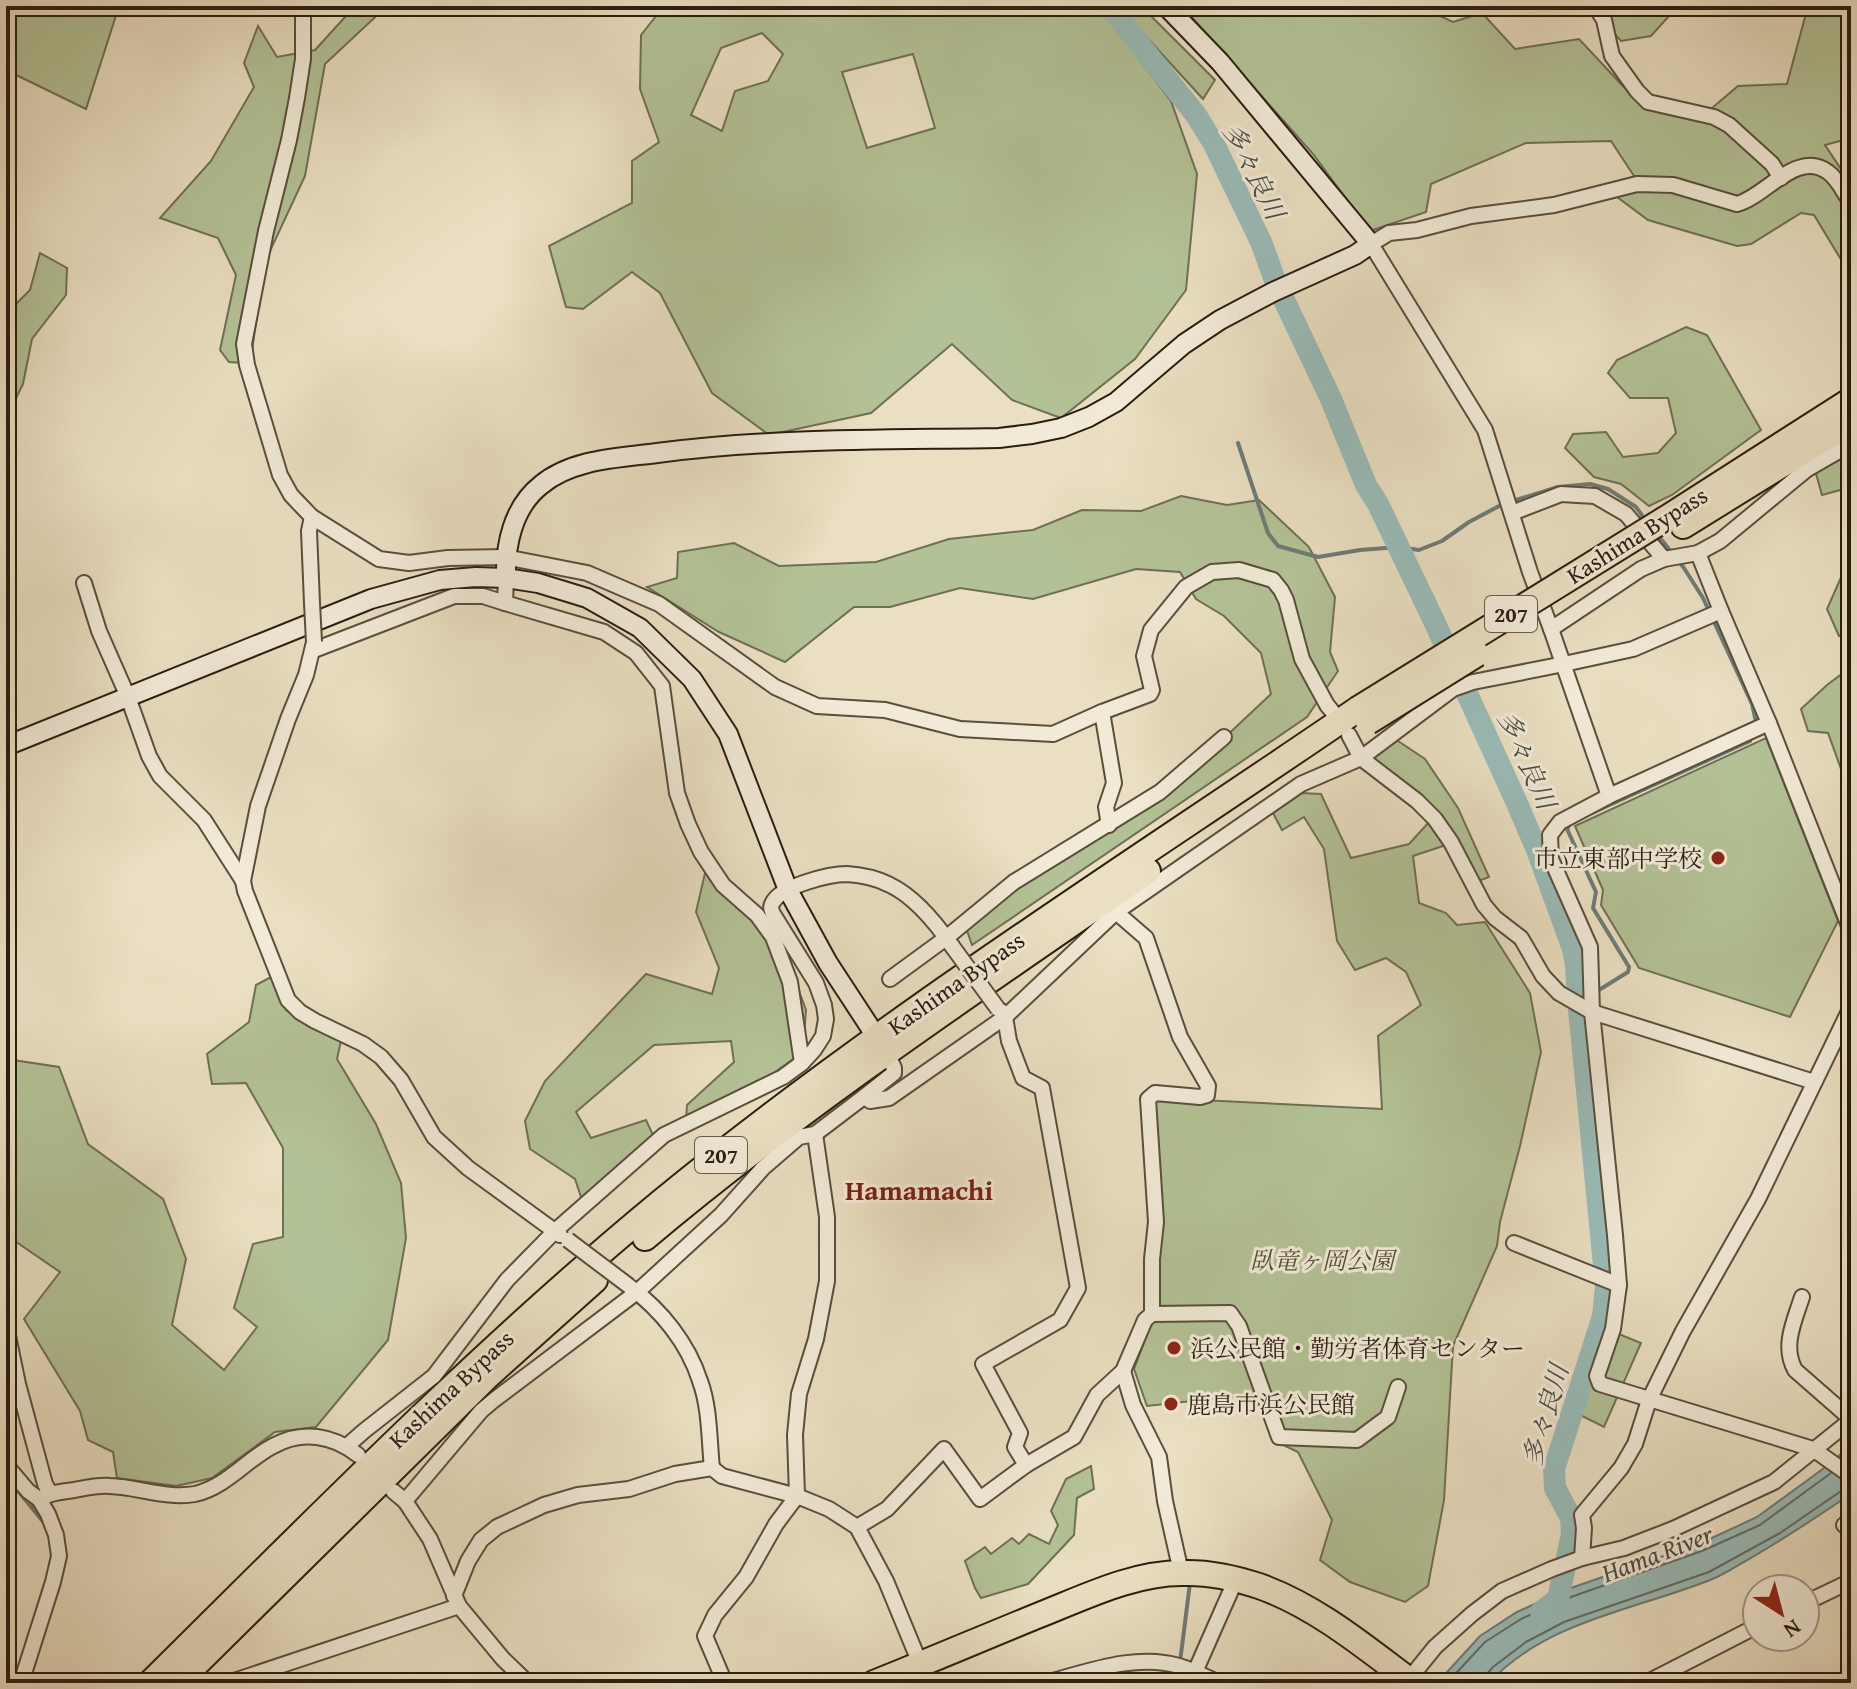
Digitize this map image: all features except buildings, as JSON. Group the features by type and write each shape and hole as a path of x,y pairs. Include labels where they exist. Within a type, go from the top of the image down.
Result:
{"highway":[{"name":"Kashima Bypass","path":"1669,526 1851,400"},
{"name":"Kashima Bypass","path":"163,1681 482,1357 663,1201 773,1115 882,1045 983,963 1353,722 1669,526 1851,422"},
{"path":"874,1683 924,1673 1097,1592 1141,1578 1181,1572 1236,1579 1291,1600 1328,1622 1409,1682"}],"street":[{"path":"303,6 303,59 297,98 244,344 247,365 280,475 291,495 312,517 379,559 409,563 448,558 505,557 587,573 659,604 775,687 817,706 885,710 960,729 1053,734 1150,694 1152,690 1144,656 1151,630 1186,587 1212,572 1239,570 1273,580 1286,600 1302,659 1327,705 1353,722 1361,758 1417,801 1435,819 1451,842 1484,905 1521,938 1543,976 1559,993 1592,1001 1814,1082"},
{"path":"1166,6 1229,71 1371,244 1485,430 1530,572 1609,796"},
{"path":"1595,6 1604,20 1612,56 1648,102 1714,117 1729,125 1772,164 1781,178"},
{"path":"505,603 505,557 509,537 524,503 557,474 578,466 716,445 775,441 999,438 1061,428 1116,402 1184,344 1220,320 1273,292 1355,255 1389,233 1417,230 1471,216 1554,205 1637,184 1673,185 1737,204 1747,202 1793,170 1813,165 1826,170 1833,177 1851,203"},
{"path":"1551,629 1641,569 1664,559 1698,553 1720,541 1806,470 1851,444"},
{"path":"1512,513 1561,494 1595,496 1626,514 1664,559"},
{"path":"243,881 258,806 314,646 309,531 312,517"},
{"path":"1698,553 1721,611 1759,727 1851,931"},
{"path":"6,746 371,599 440,580 476,577 538,583 587,598 640,628 692,679 728,734 788,890 828,963 882,1045 894,1073 815,1134 799,1137 763,1168 721,1215 481,1411 399,1496 430,1539 456,1601 503,1659 528,1683"},
{"path":"84,583 99,631 128,697 149,756 160,776 204,820 243,881 288,1000 300,1012 363,1044 381,1057 401,1080 434,1137 468,1168 633,1289 659,1312 683,1344 700,1380 712,1468 722,1476 797,1496 829,1509 857,1527 886,1581 924,1673"},
{"path":"314,646 454,596 483,596 604,632 636,653 662,686 677,793 701,852 723,885 757,915 773,937 790,982 802,1063"},
{"path":"865,1096 870,1101 889,1098 1002,1013 1116,912 1301,784 1361,758 1453,689 1473,682 1633,649 1721,611"},
{"path":"1102,712 1114,783 1106,807 1109,825"},
{"path":"1759,727 1609,796 1560,822 1550,835 1551,859 1590,947 1592,1001 1619,1285 1613,1329 1597,1376 1600,1384 1813,1449 1851,1476"},
{"path":"890,979 949,942 1014,882 1160,792 1224,737"},
{"path":"6,1465 28,1491 44,1496 108,1486 194,1494 217,1486 273,1446 299,1437 321,1436 353,1451 364,1431 434,1376 507,1280 555,1231 664,1135 783,1077 814,1050 823,1036 826,1019 824,1005 816,983 771,907 773,900 809,881 848,874 888,884 903,892 918,906 1002,1013 1023,1078 1042,1088 1078,1288 1060,1320 983,1364 1020,1433 1015,1447 1026,1465"},
{"path":"1116,912 1146,938 1180,1037 1208,1086 1207,1095 1200,1097 1155,1093 1148,1099 1156,1222 1152,1314"},
{"path":"1582,1558 1582,1515 1621,1468 1635,1444 1649,1400 1683,1331 1758,1199 1851,1007"},
{"path":"725,1683 705,1636 715,1615 746,1577 776,1524 797,1496 795,1435 799,1394 816,1339 827,1281 827,1217 815,1134"},
{"path":"1514,1243 1619,1285"},
{"path":"6,1285 6,1308"},
{"path":"1409,1682 1435,1647 1502,1591 1582,1558 1624,1548 1673,1529 1774,1482 1851,1420 1795,1370 1789,1359 1789,1338 1802,1297"},
{"path":"857,1527 887,1509 944,1449 980,1499 1026,1465 1074,1437 1097,1395 1123,1371 1145,1320 1152,1314 1230,1313 1239,1326 1279,1437 1357,1440 1388,1417 1398,1387"},
{"path":"6,1326 45,1484 44,1496 59,1556 21,1683"},
{"path":"1123,1371 1133,1405 1159,1457 1181,1572"},
{"path":"456,1601 468,1561 481,1540 497,1527 544,1505 578,1495 629,1489 675,1474 712,1468"},
{"path":"1185,1668 1236,1579"},
{"path":"1821,1595 1851,1581"},
{"path":"228,1683 456,1601"},
{"path":"1646,1683 1741,1634"},
{"path":"1045,1683 1106,1667 1156,1661 1185,1668 1219,1683"}],"green space":[{"path":"6,6 119,6 86,109 6,70"},
{"path":"355,6 387,6 325,64 305,176 264,264 252,351 243,363 229,362 220,350 236,275 218,238 160,218 211,161 254,87 244,63 258,26 277,57 315,50"},
{"path":"664,6 1099,6 1171,101 1197,174 1186,290 1135,359 1061,418 1012,400 952,344 871,413 769,435 712,393 660,293 632,272 583,309 566,307 549,246 632,203 632,161 659,142 640,89 641,35","holes":["762,33 783,54 768,81 735,91 722,131 691,115 721,48","913,54 935,128 867,148 842,72"]},
{"path":"1118,6 1141,6 1215,80 1203,99"},
{"path":"1182,6 1418,6 1453,22 1482,13 1515,49 1579,39 1637,101 1699,119 1738,86 1787,84 1808,6 1851,6 1851,138 1825,145 1851,184 1851,276 1814,215 1801,213 1751,244 1737,246 1648,220 1613,194 1634,176 1611,141 1526,143 1431,184 1426,212 1370,231 1313,154"},
{"path":"1589,6 1678,6 1651,36 1621,41"},
{"path":"40,253 67,268 66,295 32,339 23,384 6,419 6,314 30,290"},
{"path":"1686,327 1707,335 1761,430 1672,495 1649,506 1621,484 1594,477 1565,448 1573,434 1606,432 1623,457 1658,453 1676,433 1668,398 1630,398 1608,373 1617,360"},
{"path":"1844,458 1851,463 1851,499 1844,489 1822,495 1815,470"},
{"path":"1181,496 1227,505 1259,500 1309,547 1335,597 1330,652 1338,671 1307,717 972,945 966,928 1012,877 1188,772 1271,694 1261,653 1224,616 1196,599 1180,572 1136,569 1033,599 960,588 890,607 854,607 785,662 719,632 647,587 677,578 678,552 734,543 779,566 876,562 949,539 1033,530 1082,510 1141,511"},
{"path":"1851,555 1851,633 1839,636 1827,609"},
{"path":"1851,667 1851,764 1841,769 1828,733 1808,731 1801,709"},
{"name":"臥竜ヶ岡公園","path":"1386,733 1425,759 1458,808 1489,877 1476,882 1455,842 1413,856 1419,903 1446,913 1457,925 1485,922 1530,993 1541,1052 1497,1246 1453,1346 1444,1500 1428,1586 1405,1602 1350,1582 1320,1560 1332,1520 1298,1452 1279,1443 1262,1411 1247,1395 1147,1406 1134,1369 1158,1306 1152,1105 1160,1098 1382,1109 1378,1036 1421,1005 1406,972 1386,958 1355,970 1337,941 1324,849 1304,817 1282,830 1273,813 1301,793 1321,794 1351,858 1409,844 1430,821 1377,773 1365,746"},
{"name":"市立東部中学校","path":"1766,738 1838,921 1790,1017 1639,968 1601,905 1603,890 1575,826"},
{"path":"705,873 751,903 781,943 806,1010 803,1052 768,1077 686,1119 687,1105 734,1062 731,1041 654,1045 576,1112 591,1138 646,1120 653,1135 582,1200 575,1179 530,1149 525,1121 545,1081 646,974 712,994 719,968 696,912"},
{"path":"273,976 286,1010 341,1041 337,1059 376,1124 401,1183 406,1238 388,1340 316,1427 275,1432 212,1478 176,1486 117,1478 113,1452 88,1440 80,1411 24,1319 60,1272 6,1235 6,1059 59,1067 88,1144 163,1199 186,1259 172,1325 224,1370 257,1327 234,1308 253,1244 283,1237 283,1148 246,1083 212,1084 207,1054 249,1022 256,985"},
{"path":"1609,1330 1641,1343 1604,1427 1580,1415"},
{"path":"1091,1466 1094,1489 1077,1498 1074,1535 1028,1584 981,1598 965,1561 985,1547 991,1554 1012,1538 1019,1544 1029,1534 1049,1544 1058,1525 1051,1511 1066,1479"}],"water":[{"path":"1851,1445 1851,1494 1730,1570 1710,1580 1564,1631 1512,1662 1489,1683 1437,1683 1480,1636 1517,1612 1565,1590 1699,1544 1757,1517"}],"waterway":[{"name":"多々良川","path":"1109,6 1196,115 1214,144 1331,399 1366,485 1434,621 1516,801 1573,949 1606,1286 1603,1316 1554,1469 1555,1488 1571,1518 1572,1534 1558,1599 1541,1612"},
{"path":"1238,443 1268,533 1278,546 1318,557 1399,547 1419,550 1442,541 1503,504 1558,487 1590,484 1608,489 1636,507 1646,521"},
{"path":"1657,534 1703,598 1752,704 1755,727"},
{"path":"1592,813 1750,741 1752,735"},
{"path":"1570,823 1567,829 1596,892 1593,908 1629,967 1628,972 1579,999"},
{"path":"6,1476 45,1524"},
{"path":"1180,1662 1190,1583"},
{"path":"1175,1683 1179,1670"}],"place":[{"name":"市立東部中学校","path":"1718,858"},
{"name":"浜公民館・勤労者体育センター","path":"1174,1348"},
{"name":"鹿島市浜公民館","path":"1171,1404"}],"district":[{"name":"Hamamachi","path":"919,1189"}],"water label":[{"name":"Hama River","path":"1657,1553"}]}
